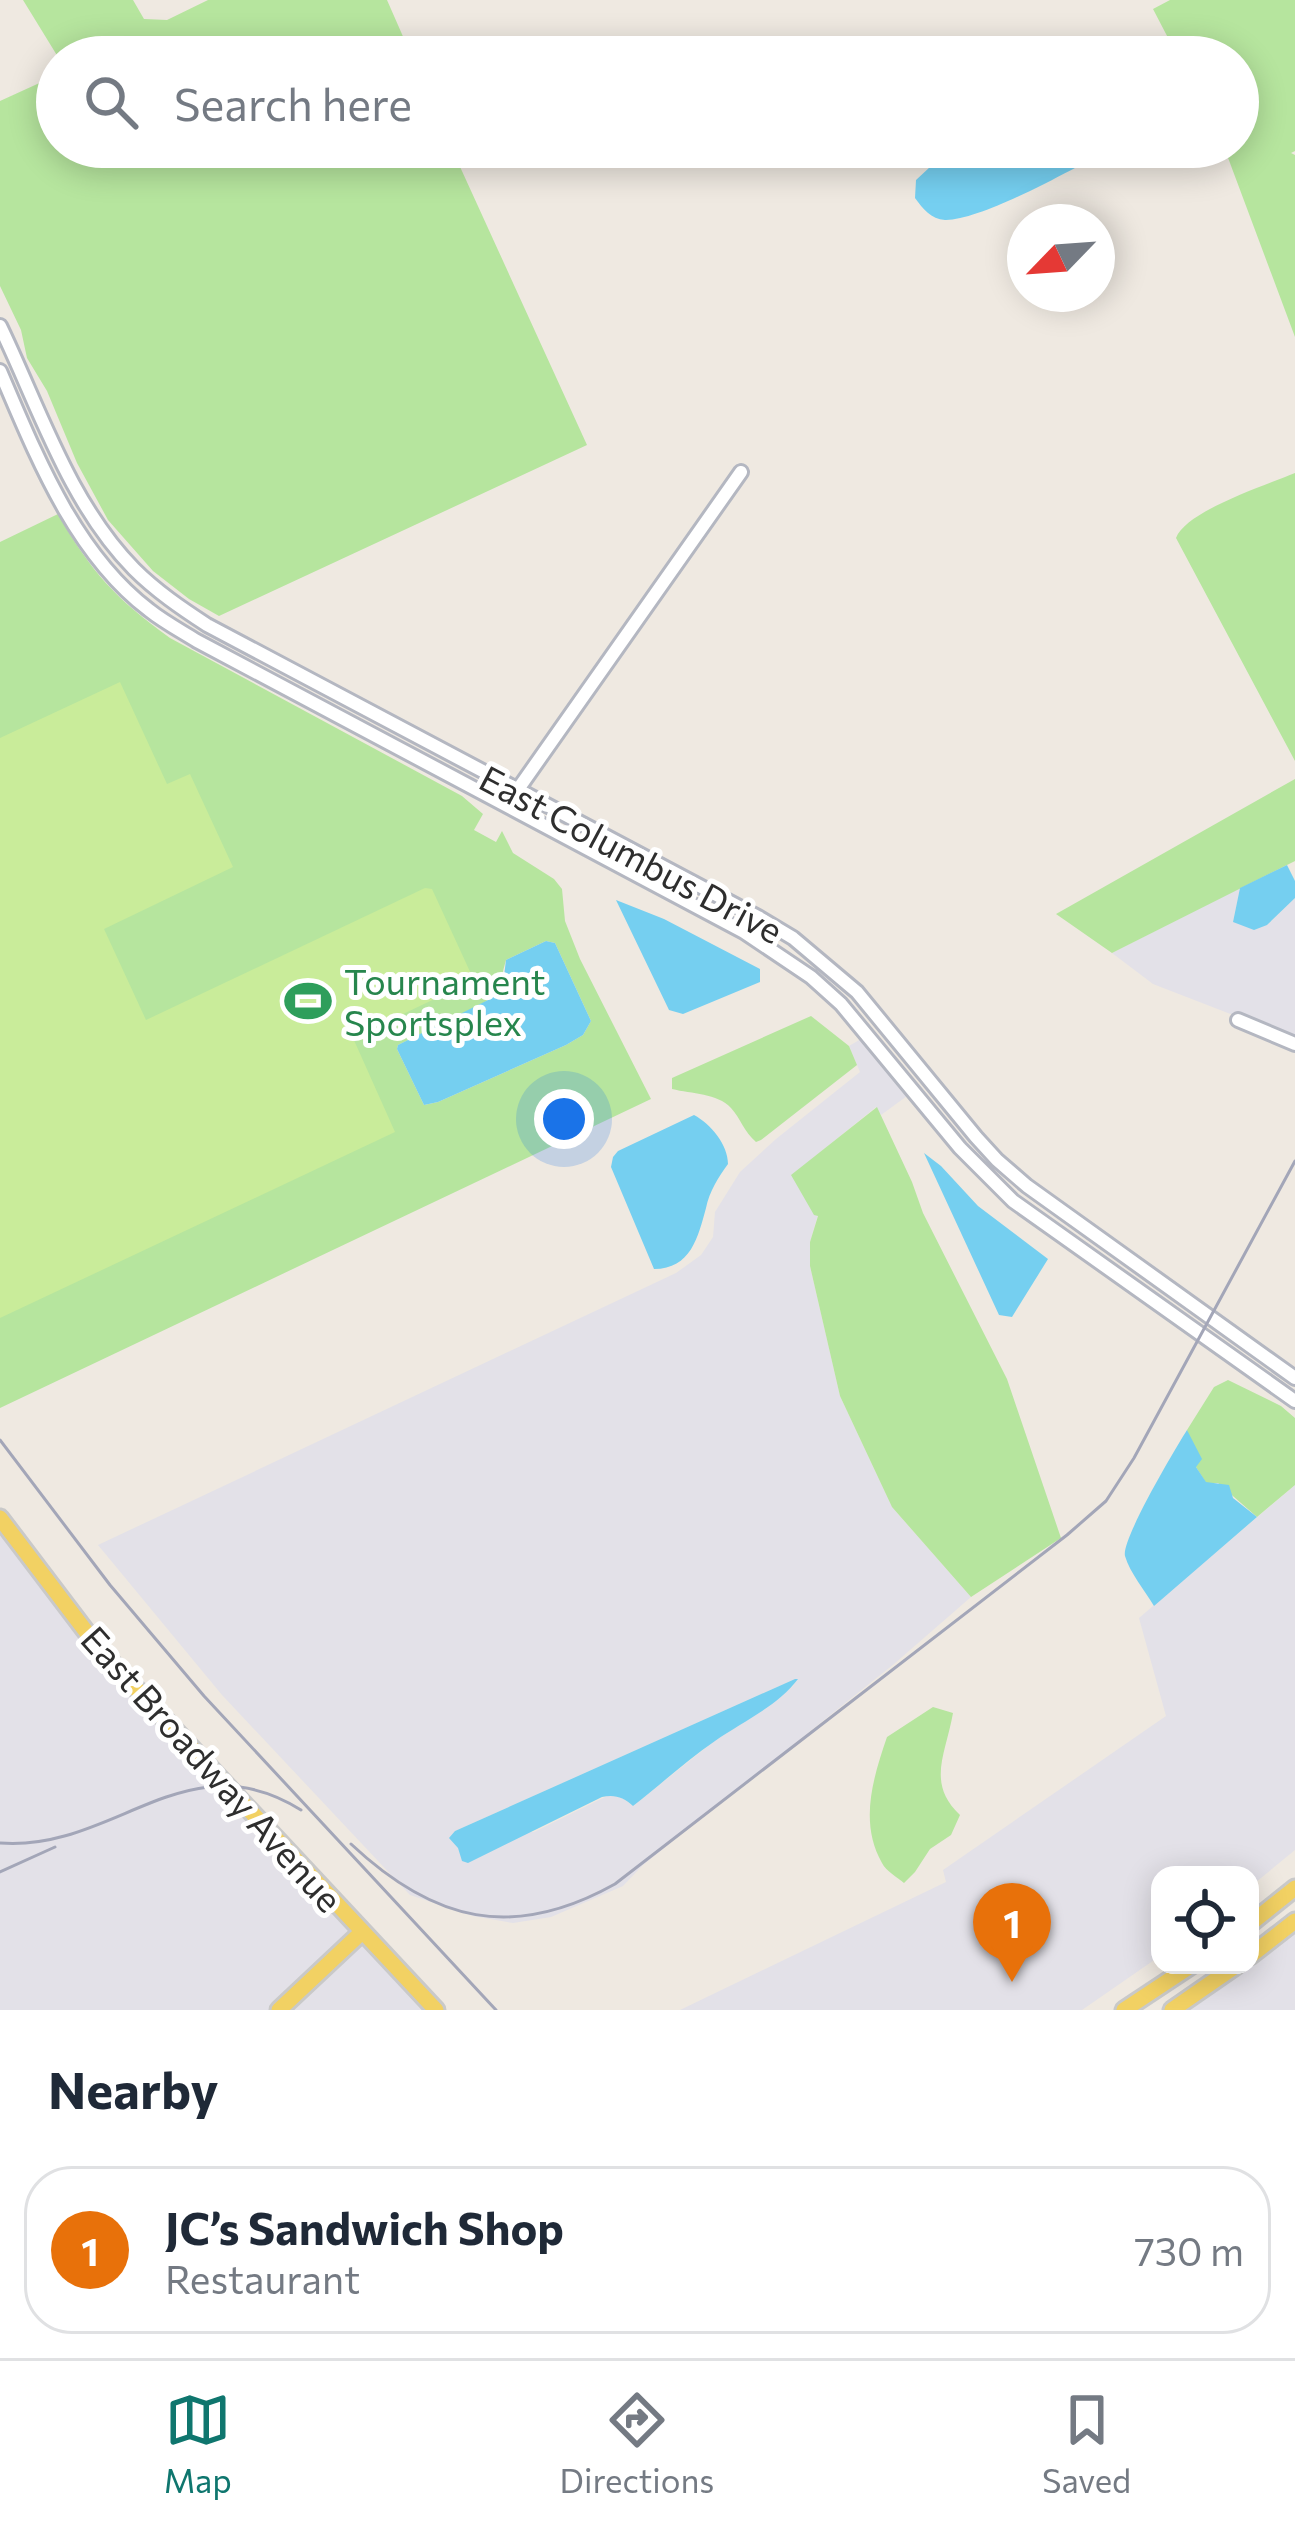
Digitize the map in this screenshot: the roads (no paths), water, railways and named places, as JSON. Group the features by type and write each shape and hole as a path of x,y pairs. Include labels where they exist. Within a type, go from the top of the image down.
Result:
{"main road":[{"name":"East Broadway Avenue","path":"0,1517 100,1650 436,2010"},
{"path":"1259,1917 1295,1888"},
{"path":"1259,1949 1295,1921"},
{"path":"279,2010 362,1932"},
{"path":"1124,2010 1180,1974"},
{"path":"1172,2010 1225,1974"}],"street":[{"name":"East Columbus Drive","path":"0,326 93,518 113,546 163,596 207,625 793,938 857,992 976,1137 1027,1186 1295,1378"},
{"name":"East Columbus Drive","path":"0,371 77,529 148,610 197,641 778,952 841,1004 960,1148 1013,1201 1295,1402"},
{"path":"506,806 741,472"},
{"path":"1238,1020 1295,1044"},
{"path":"891,1063 906,1050"},
{"path":"1202,1974 1210,1984"}],"water":[{"path":"929,168 1074,168 982,212 945,220 931,216 915,198 916,180"},
{"path":"1287,865 1295,881 1295,898 1267,925 1254,930 1233,922 1240,888"},
{"path":"616,900 664,919 760,969 760,982 683,1014 669,1010"},
{"path":"546,941 555,943 591,1021 583,1035 424,1105 398,1045 490,999 503,985 506,960"},
{"path":"694,1115 717,1136 728,1164 712,1190 691,1249 677,1264 654,1269 611,1167 613,1157"},
{"path":"924,1153 978,1206 1048,1259 1012,1317 999,1315"},
{"path":"1187,1430 1202,1459 1196,1467 1206,1482 1229,1485 1233,1498 1257,1517 1154,1606 1127,1562 1126,1547"},
{"path":"795,1679 780,1697 633,1806 619,1797 602,1797 468,1863 449,1838 455,1831"}],"railway":[{"path":"351,1844 413,1891 476,1915 542,1913 615,1884 1106,1501 1295,1161"},
{"path":"0,1440 110,1585 204,1696 496,2010"},
{"path":"0,1843 41,1841 79,1832 186,1791 222,1786 260,1791 301,1810"},
{"path":"0,1872 55,1847"}],"place":[{"name":"Tournament Sportsplex","path":"308,1001"},
{"name":"JC’s Sandwich Shop","path":"1012,1982"}]}
